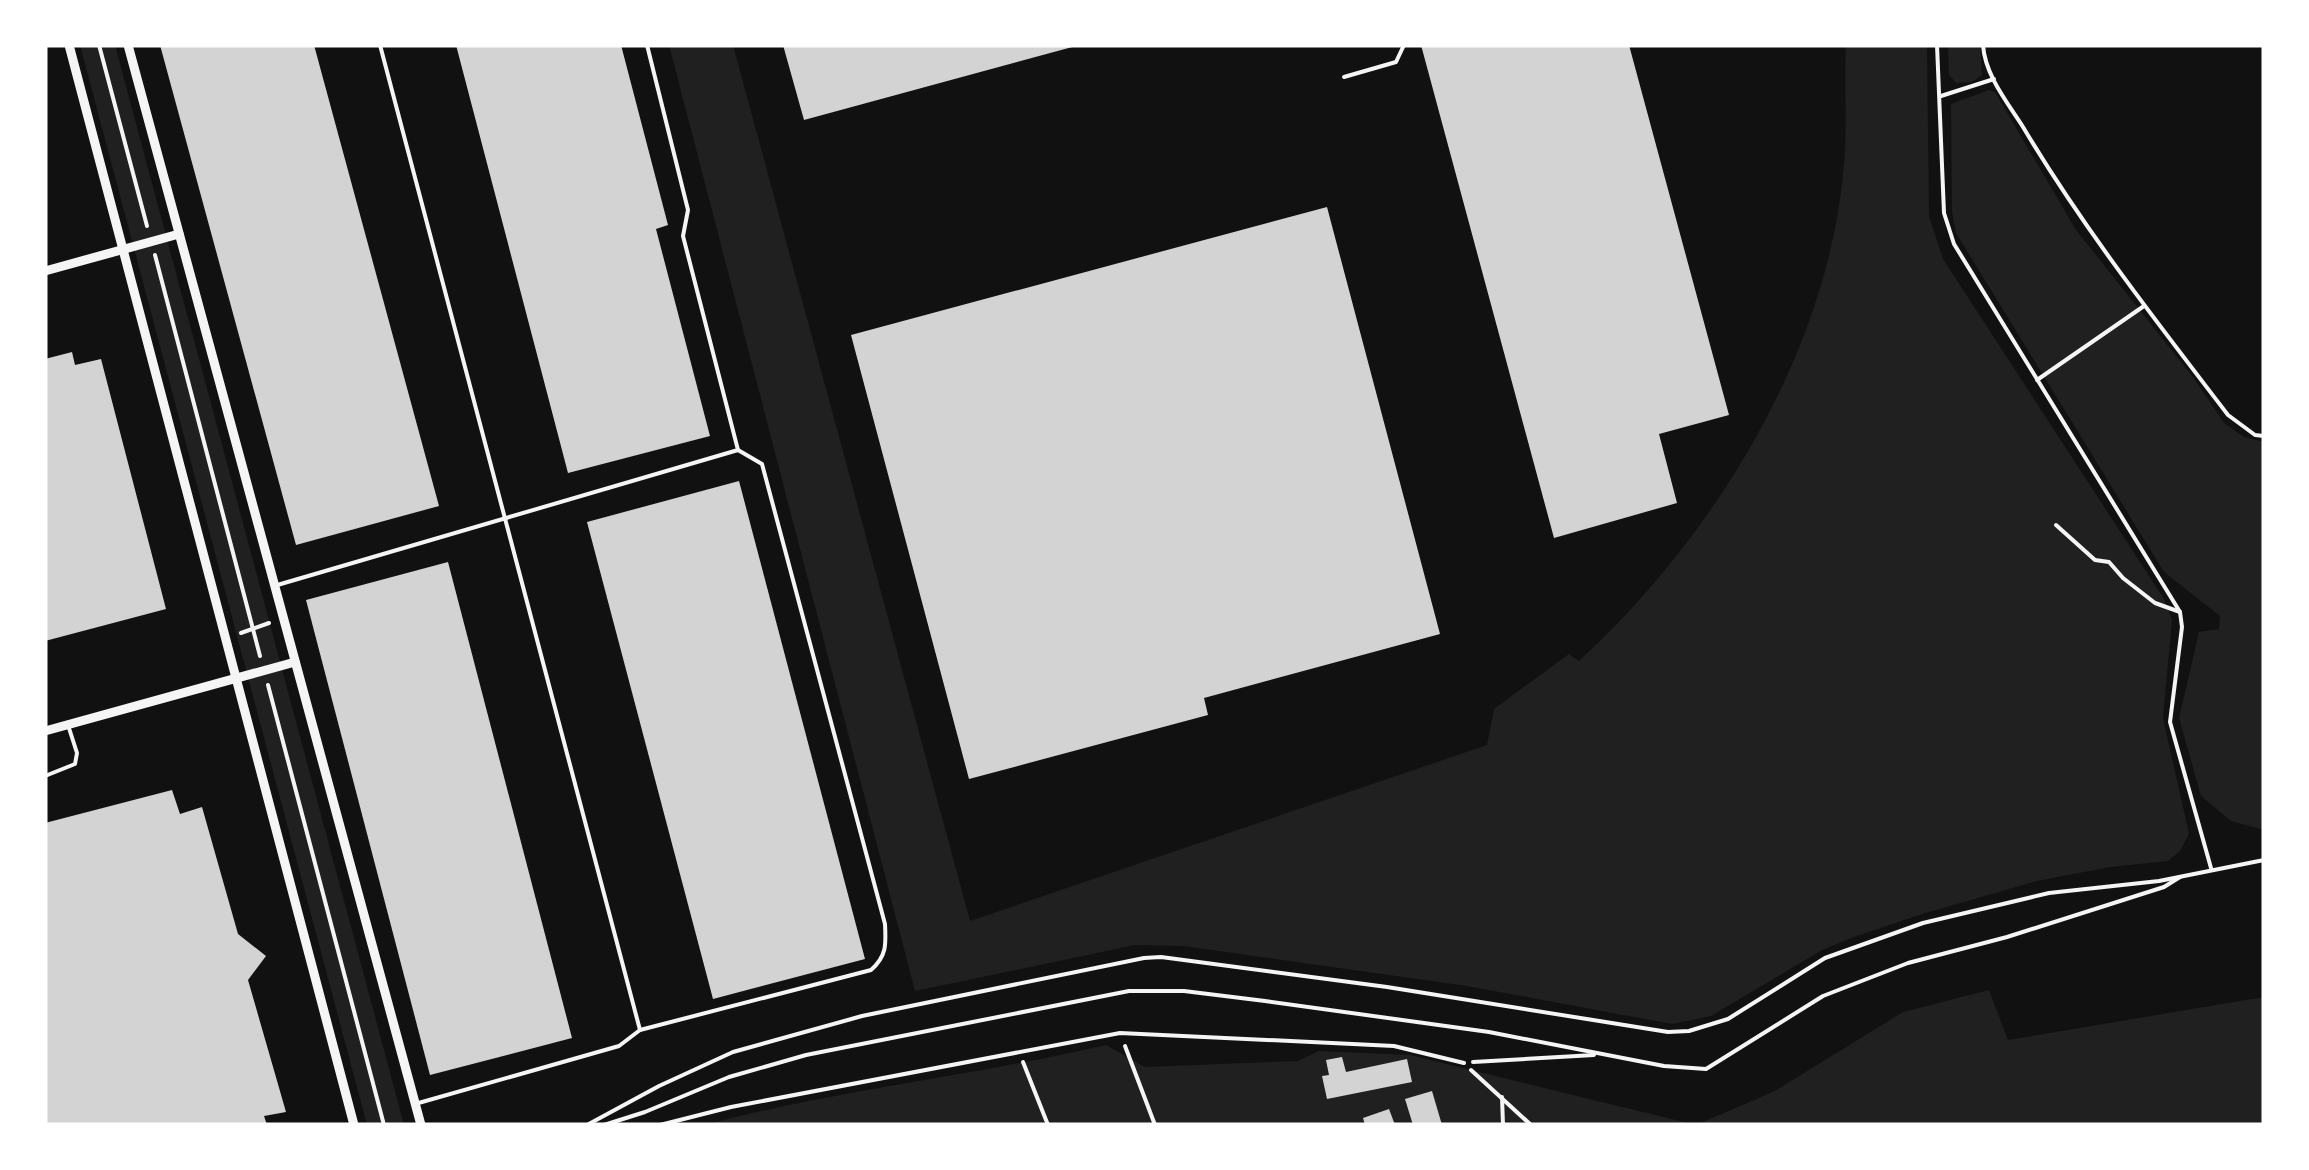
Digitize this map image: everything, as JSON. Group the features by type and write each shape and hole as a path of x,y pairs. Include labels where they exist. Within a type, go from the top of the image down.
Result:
{"street":[{"path":"70,45 354,1125"},
{"path":"128,45 420,1125"},
{"path":"45,271 179,234"},
{"path":"45,731 295,662"}],"lane":[{"path":"380,45 640,1030"},
{"path":"415,1104 620,1046 640,1030 871,970 882,961 886,948 885,924 762,464 738,450 682,236 688,210 647,45"},
{"path":"274,586 738,450"},
{"path":"45,776 75,764 78,752 68,724"},
{"path":"660,1125 1120,1032 1394,1046 1464,1063"}],"path":[{"path":"99,45 148,231"},
{"path":"1344,78 1396,62 1404,45"},
{"path":"1937,45 1944,213 1954,244 2180,612 2182,627 2170,722 2211,868"},
{"path":"1983,45 1994,79 2064,196 2228,415 2256,435 2264,436"},
{"path":"1939,97 1994,79"},
{"path":"155,256 262,661"},
{"path":"2037,380 2144,306"},
{"path":"2056,525 2095,560 2109,562 2156,603 2180,612"},
{"path":"236,634 270,622"},
{"path":"268,686 384,1125"},
{"path":"587,1125 734,1052 862,1016 1144,958 1348,981 1668,1032 1688,1031 1728,1019 1825,958 1923,923 2050,893 2159,881 2264,860"},
{"path":"604,1125 730,1076 806,1055 1129,991 1184,991 1249,999 1488,1032 1664,1066 1706,1069 1823,996 1908,963 2164,887 2184,874"},
{"path":"1120,1032 1155,1125"},
{"path":"1020,1052 1048,1125"},
{"path":"1464,1063 1602,1054"},
{"path":"1464,1063 1531,1125"},
{"path":"1502,1097 1504,1125"}],"shaded area":[{"path":"80,45 115,45 404,1125 367,1125"},
{"path":"669,45 733,45 970,921 1487,745 1494,709 1569,654 1579,661 1628,613 1716,502 1754,440 1787,377 1813,311 1832,243 1843,175 1846,45 1927,45 1929,216 1943,259 2164,599 2172,620 2163,718 2189,834 2180,851 2168,861 2037,881 1851,938 1822,950 1711,1016 1672,1024 1467,986 1184,946 1135,945 915,991"},
{"path":"1948,45 1980,45 1982,75 1972,82 1956,83 1949,75"},
{"path":"1989,90 1995,92 2076,230 2193,377 2224,423 2244,437 2264,442 2264,830 2231,821 2201,796 2179,718 2199,632 2219,629 2220,616 2164,572 1956,233 1952,212 1951,104"},
{"path":"1989,990 2008,1040 2264,997 2264,1125 1696,1125 1773,1092 1903,1012"},
{"path":"1106,1045 1145,1067 1298,1061 1319,1051 1410,1055 1696,1125 704,1125 804,1102"}],"building":[{"path":"160,45 314,45 439,506 296,545"},
{"path":"456,45 621,45 668,225 656,229 710,436 568,473"},
{"path":"783,45 1076,45 1076,46 804,120"},
{"path":"1421,45 1629,45 1729,415 1659,434 1677,503 1554,538"},
{"path":"1327,207 1440,634 1204,698 1208,715 969,779 851,335"},
{"path":"72,352 75,365 101,359 166,609 45,641 45,359"},
{"path":"739,481 865,959 713,999 587,522"},
{"path":"448,562 572,1038 430,1075 306,600"},
{"path":"172,790 180,814 202,807 238,934 266,956 248,980 286,1112 264,1116 267,1125 45,1125 45,823"},
{"path":"1342,1057 1346,1072 1407,1059 1412,1082 1327,1099 1322,1076 1329,1075 1326,1060"},
{"path":"1432,1091 1442,1125 1413,1125 1405,1099"},
{"path":"1389,1109 1395,1125 1365,1125 1363,1118"}]}
